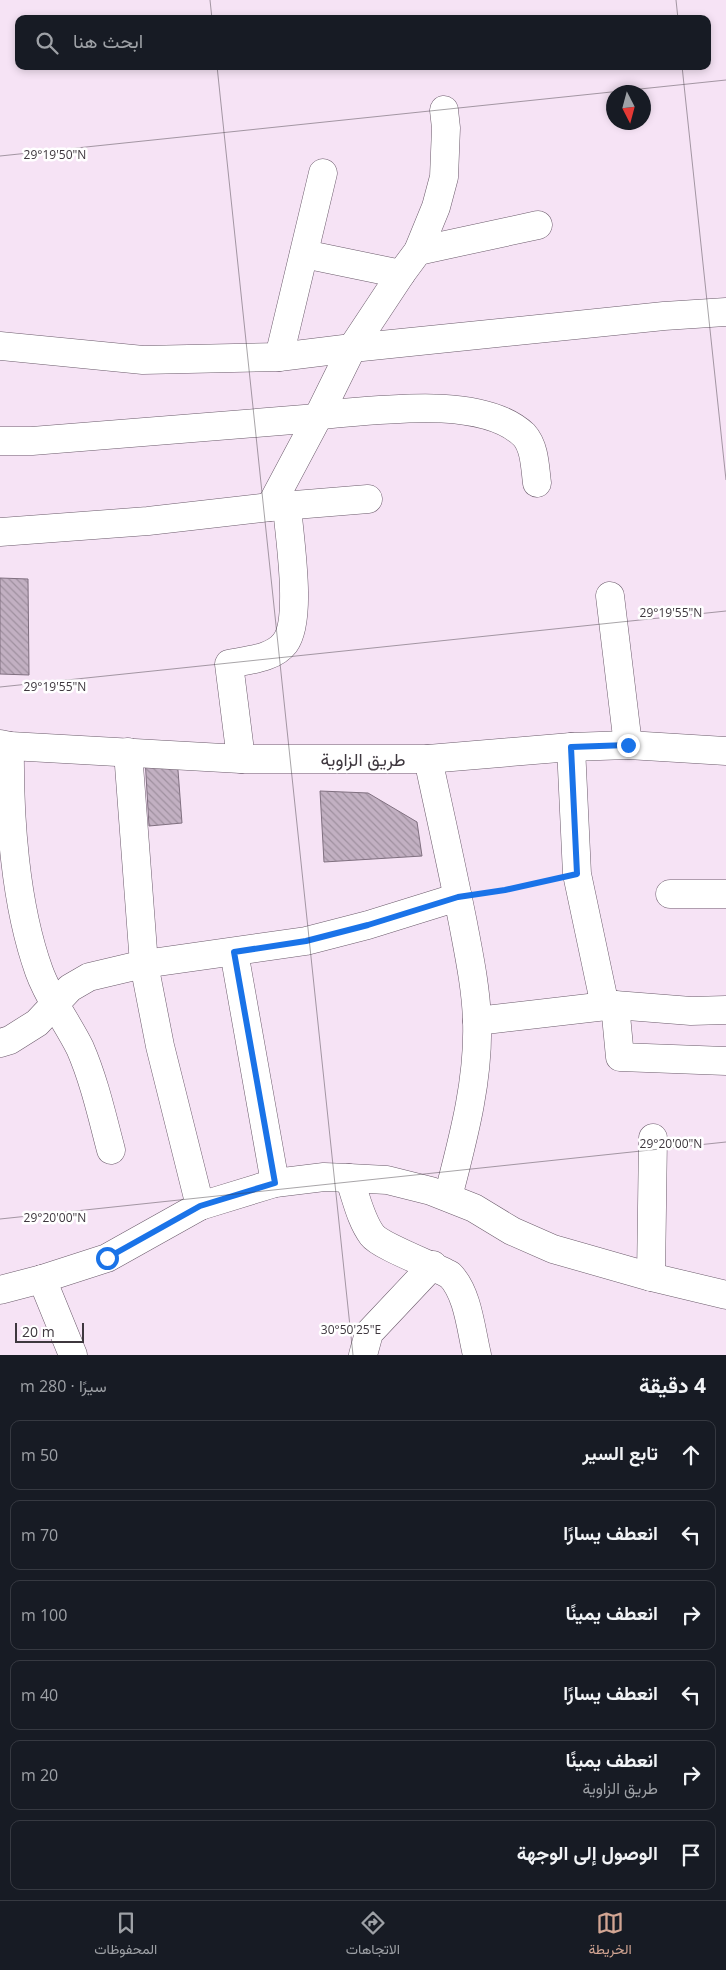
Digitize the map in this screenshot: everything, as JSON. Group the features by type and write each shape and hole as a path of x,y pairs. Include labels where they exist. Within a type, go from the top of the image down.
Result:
{"street":[{"path":"241,759 229,664 265,657 285,643 293,625 294,602 278,506 318,416 352,348 418,251 436,207 444,177 446,128 444,110"},
{"path":"279,357 324,173"},
{"path":"418,251 538,226"},
{"path":"304,254 401,274"},
{"path":"0,346 143,360 279,357 664,316 726,312"},
{"path":"0,441 32,441 318,416 443,408 466,410 490,417 525,436 532,447 537,482"},
{"path":"0,532 148,522 278,506 368,499"},
{"path":"610,596 628,745"},
{"path":"5,745 14,845 32,949 54,1006 69,1026 81,1050 111,1150"},
{"name":"طريق الزاوية","path":"5,745 241,759 428,759 571,747 628,745 726,752"},
{"path":"571,747 577,874 610,1006 620,1056 726,1061"},
{"path":"128,752 144,964 160,1046 200,1206"},
{"path":"428,759 474,980 477,1021 476,1058 470,1103 465,1131 448,1196"},
{"path":"670,894 726,894"},
{"path":"0,1044 37,1023 70,988 89,977 144,964 306,941 368,925 458,897"},
{"path":"234,952 275,1183"},
{"path":"477,1021 610,1006 691,1011 726,1010"},
{"path":"651,1277 653,1138"},
{"path":"0,1290 107,1258 200,1206 275,1183 324,1177 387,1180 448,1196 474,1208 512,1232 553,1249 651,1277 726,1295"},
{"path":"349,1178 367,1227 373,1236 384,1245 450,1275 458,1283 463,1295 477,1355"},
{"path":"362,1355 369,1333 433,1266"},
{"path":"42,1279 73,1355"}],"path":[{"path":"458,897 505,890 577,874"}],"building":[{"path":"0,578 28,579 29,675 0,674"},
{"path":"177,757 182,823 149,826 145,758"},
{"path":"320,791 368,793 417,822 422,856 324,862"}],"route":[{"path":"107,1258 139,1242 172,1220 200,1206 275,1183 234,952 306,941 368,925 458,897 505,890 577,874 571,747 628,745"}]}
